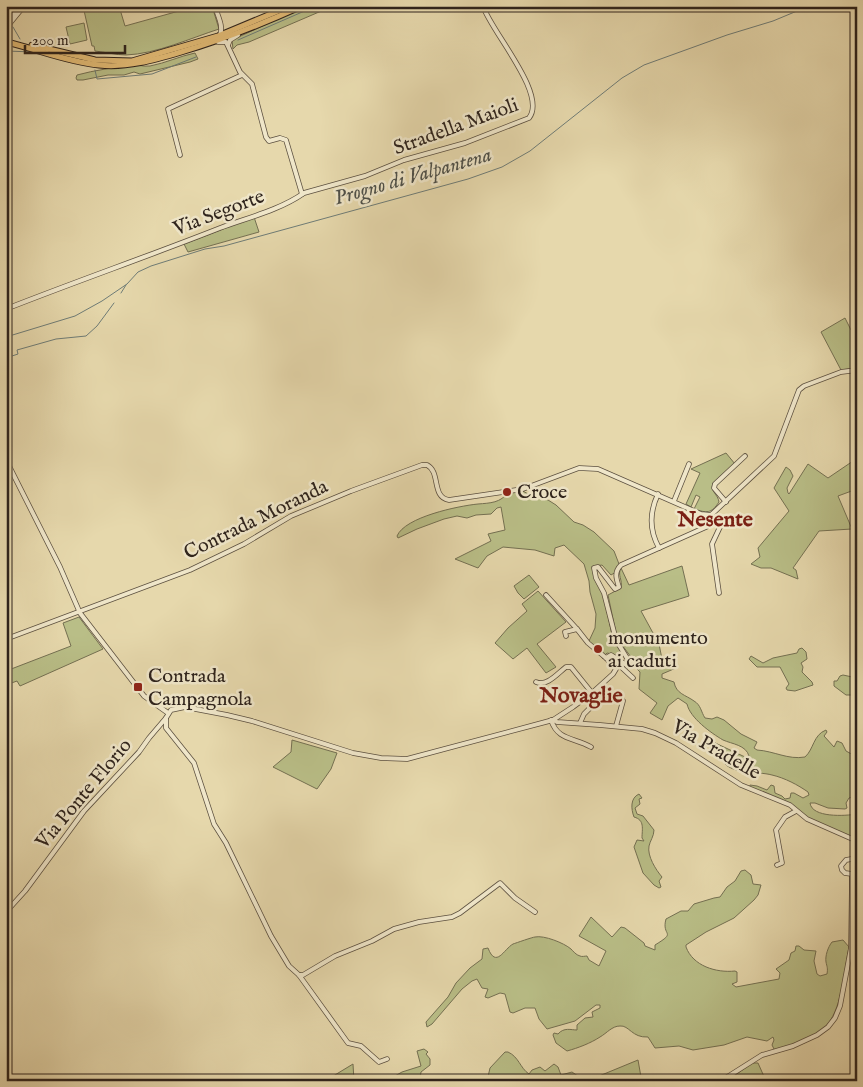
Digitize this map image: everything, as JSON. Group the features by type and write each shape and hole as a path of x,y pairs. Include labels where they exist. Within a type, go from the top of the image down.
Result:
{"main road":[{"path":"6,41 109,62 132,61 218,36 290,6"},
{"path":"6,41 92,64 114,66 142,62 210,43 302,6"}],"street":[{"path":"6,21 23,6"},
{"path":"6,28 23,6"},
{"path":"215,6 222,27 225,31 229,32"},
{"name":"Stradella Maioli","path":"302,194 365,176 404,160 472,141 530,117 533,107 526,82 515,58 486,16 482,6"},
{"path":"218,36 221,33 222,27"},
{"path":"228,45 231,39 251,28"},
{"path":"210,43 225,41 242,75 252,84 266,137 269,141 284,138 302,194"},
{"path":"180,156 168,109 242,75"},
{"name":"Via Segorte","path":"6,309 177,246 302,194"},
{"path":"659,548 650,519 658,494 701,514 711,515 774,456 799,390 804,386 841,372 857,370"},
{"path":"726,502 714,488 715,484 745,456"},
{"path":"6,460 8,468 60,567 80,613 144,696 167,715"},
{"path":"674,501 689,464"},
{"name":"Contrada Moranda","path":"6,639 80,613 207,562 244,544 291,516 351,491 422,465 430,466 433,470 439,493 444,500 523,489 579,468 598,469 658,494"},
{"path":"711,515 715,523 720,527 712,544 720,593"},
{"path":"606,658 610,655 628,666 630,663 616,640 604,593 596,578 594,568 598,567 602,570 615,589 617,589 619,587 616,570 621,565 715,523"},
{"path":"387,1059 379,1063 361,1046 348,1043 299,975 286,961 262,918 226,843 210,817 197,768 166,728 167,715 175,708 185,707 227,715 353,752 394,759 419,757 552,720 592,693 616,669 588,643 546,595"},
{"path":"566,636 565,632 577,629"},
{"path":"614,666 619,665 633,678"},
{"path":"536,682 545,684 566,667 571,667 592,693"},
{"path":"616,726 623,701"},
{"path":"580,723 584,714 593,706"},
{"name":"Via Ponte Florio","path":"6,912 26,891 84,811 139,752 167,715"},
{"path":"552,720 554,729 562,736 584,742 591,747"},
{"name":"Via Pradelle","path":"552,720 642,729 667,738 741,785 790,805 807,819 857,841"},
{"path":"777,865 782,863 776,830 785,817 796,811"},
{"path":"723,1081 759,1057 793,1046 819,1033 830,1025 837,1015 851,948 853,872 845,873 842,870 842,866 846,860 857,858"},
{"path":"299,975 303,975 336,956 372,942 394,929 419,922 452,917 500,883 515,898 535,912"}],"green space":[{"path":"83,6 119,6 125,26 197,6 212,6 219,29 149,52 122,55 95,51 94,46 92,46"},
{"path":"306,6 333,6 249,42 237,45 233,49 232,40"},
{"path":"84,23 87,40 70,44 66,27"},
{"path":"195,53 198,59 140,74 134,72 83,80 77,80 76,78 77,75 104,69 133,65 150,66"},
{"path":"254,217 259,232 188,252 184,244"},
{"path":"845,318 851,330 857,327 857,368 841,370 821,332"},
{"path":"726,453 735,464 713,483 713,491 719,502 714,509 702,511 694,509 700,497 696,495 691,507 686,504 700,473 691,469"},
{"path":"856,459 857,489 838,496 852,529 819,531 793,568 796,570 798,579 771,568 761,568 751,564 760,557 758,548 789,511 774,488 786,467 793,476 787,488 789,494 808,464 828,478"},
{"path":"521,490 556,505 574,522 594,532 614,551 619,564 616,572 611,575 602,565 596,566 594,570 603,591 612,635 621,651 617,655 607,653 603,659 589,641 595,628 596,614 589,581 584,564 564,545 555,548 554,556 535,550 503,547 487,556 478,568 455,559 491,541 488,534 505,530 501,507 491,514 467,518 457,516 444,519 398,538 397,536 410,523 421,518 458,507 495,502 508,492"},
{"path":"682,566 689,596 641,611 659,644 662,659 675,665 676,668 662,674 662,678 674,682 679,692 700,707 705,718 712,719 717,717 724,720 741,734 757,742 754,748 757,750 799,758 805,757 818,735 826,730 827,732 824,736 834,747 837,741 842,743 846,751 857,757 857,796 849,798 846,803 847,808 845,809 828,808 810,803 812,808 823,814 857,814 857,834 852,838 809,819 791,806 749,788 750,785 767,790 771,785 774,786 775,793 785,799 790,798 791,793 803,798 809,795 804,789 782,778 739,771 728,766 723,762 724,759 717,756 722,754 723,751 711,744 711,741 745,757 749,756 745,749 723,740 707,729 692,715 687,704 678,698 668,706 662,720 650,713 657,703 639,689 640,672 633,665 634,661 619,641 608,595 621,588 621,568 629,585"},
{"path":"529,575 539,587 524,599 514,586"},
{"path":"538,591 566,622 537,644 556,667 546,673 527,648 513,659 495,643 527,611 522,604"},
{"path":"79,617 103,649 20,686 17,681 6,685 6,671 71,646 63,623"},
{"path":"802,648 806,652 807,659 801,663 803,667 802,672 813,685 795,691 787,690 786,688 789,684 780,667 757,667 749,659 751,656 763,663 773,658 797,653"},
{"path":"843,675 857,678 857,700 853,698 853,695 846,695 834,686 834,681 837,681"},
{"path":"292,740 337,753 331,769 317,789 273,767 291,752"},
{"path":"639,794 642,798 639,799 640,804 635,808 637,814 643,816 654,830 649,846 649,854 652,863 662,877 659,881 661,887 659,888 643,873 634,847 637,840 644,841 640,820 634,817 632,807 634,798"},
{"path":"745,870 751,875 753,884 761,885 758,895 734,918 706,932 686,945 686,947 694,959 706,967 720,971 737,972 737,982 732,984 736,987 779,979 780,973 776,969 789,960 796,946 804,950 816,951 814,961 817,974 820,976 827,974 826,957 829,946 832,942 843,940 849,947 839,1002 830,1021 824,1028 807,1039 775,1051 772,1045 773,1037 767,1041 747,1037 724,1045 693,1050 679,1046 655,1048 648,1037 638,1036 626,1027 617,1026 589,1043 567,1051 556,1043 554,1033 558,1034 570,1029 577,1030 577,1025 585,1018 593,1017 592,1012 600,1008 600,1005 596,1005 575,1021 547,1029 539,1019 535,1008 525,1008 513,1013 510,1012 505,994 500,993 488,998 485,997 488,989 482,988 477,979 462,989 432,1024 427,1027 426,1022 448,997 456,983 470,968 482,959 483,949 488,948 494,957 497,957 513,944 534,937 543,937 564,944 575,953 587,956 589,960 599,966 606,951 579,936 591,917 612,937 621,927 625,928 644,943 645,946 655,950 655,945 666,938 666,919 681,911 688,911 694,904 720,897 727,887 735,881 741,871"},
{"path":"424,1049 428,1052 426,1054 430,1059 430,1065 421,1072 420,1078 413,1081 386,1081 402,1072 421,1066 417,1051"},
{"path":"505,1052 512,1054 529,1074 532,1070 540,1067 545,1071 554,1064 558,1067 561,1075 572,1072 585,1081 487,1081 490,1068"},
{"path":"638,1060 641,1077 632,1081 587,1081"},
{"path":"752,1063 758,1063 766,1081 727,1081"},
{"path":"353,1064 354,1081 325,1081"}],"waterway":[{"path":"238,40 316,6"},
{"name":"Progno di Valpantena","path":"6,337 75,316 102,301 127,284 138,272 151,266 205,249 224,246 468,179 502,167 530,151 622,78 644,65 727,35 773,21 809,6"},
{"path":"13,27 20,39"},
{"path":"6,51 33,52"},
{"path":"95,70 97,79 152,74 196,57"},
{"name":"Progno di Valpantena","path":"121,293 126,285"},
{"path":"6,358 18,354 17,350 56,339 86,336 97,326 114,303"}],"place":[{"name":"Croce","path":"507,492"},
{"name":"monumento ai caduti","path":"598,649"},
{"name":"Contrada Campagnola","path":"138,687"}],"district":[{"name":"Nesente","path":"715,520"},
{"name":"Novaglie","path":"581,696"}]}
